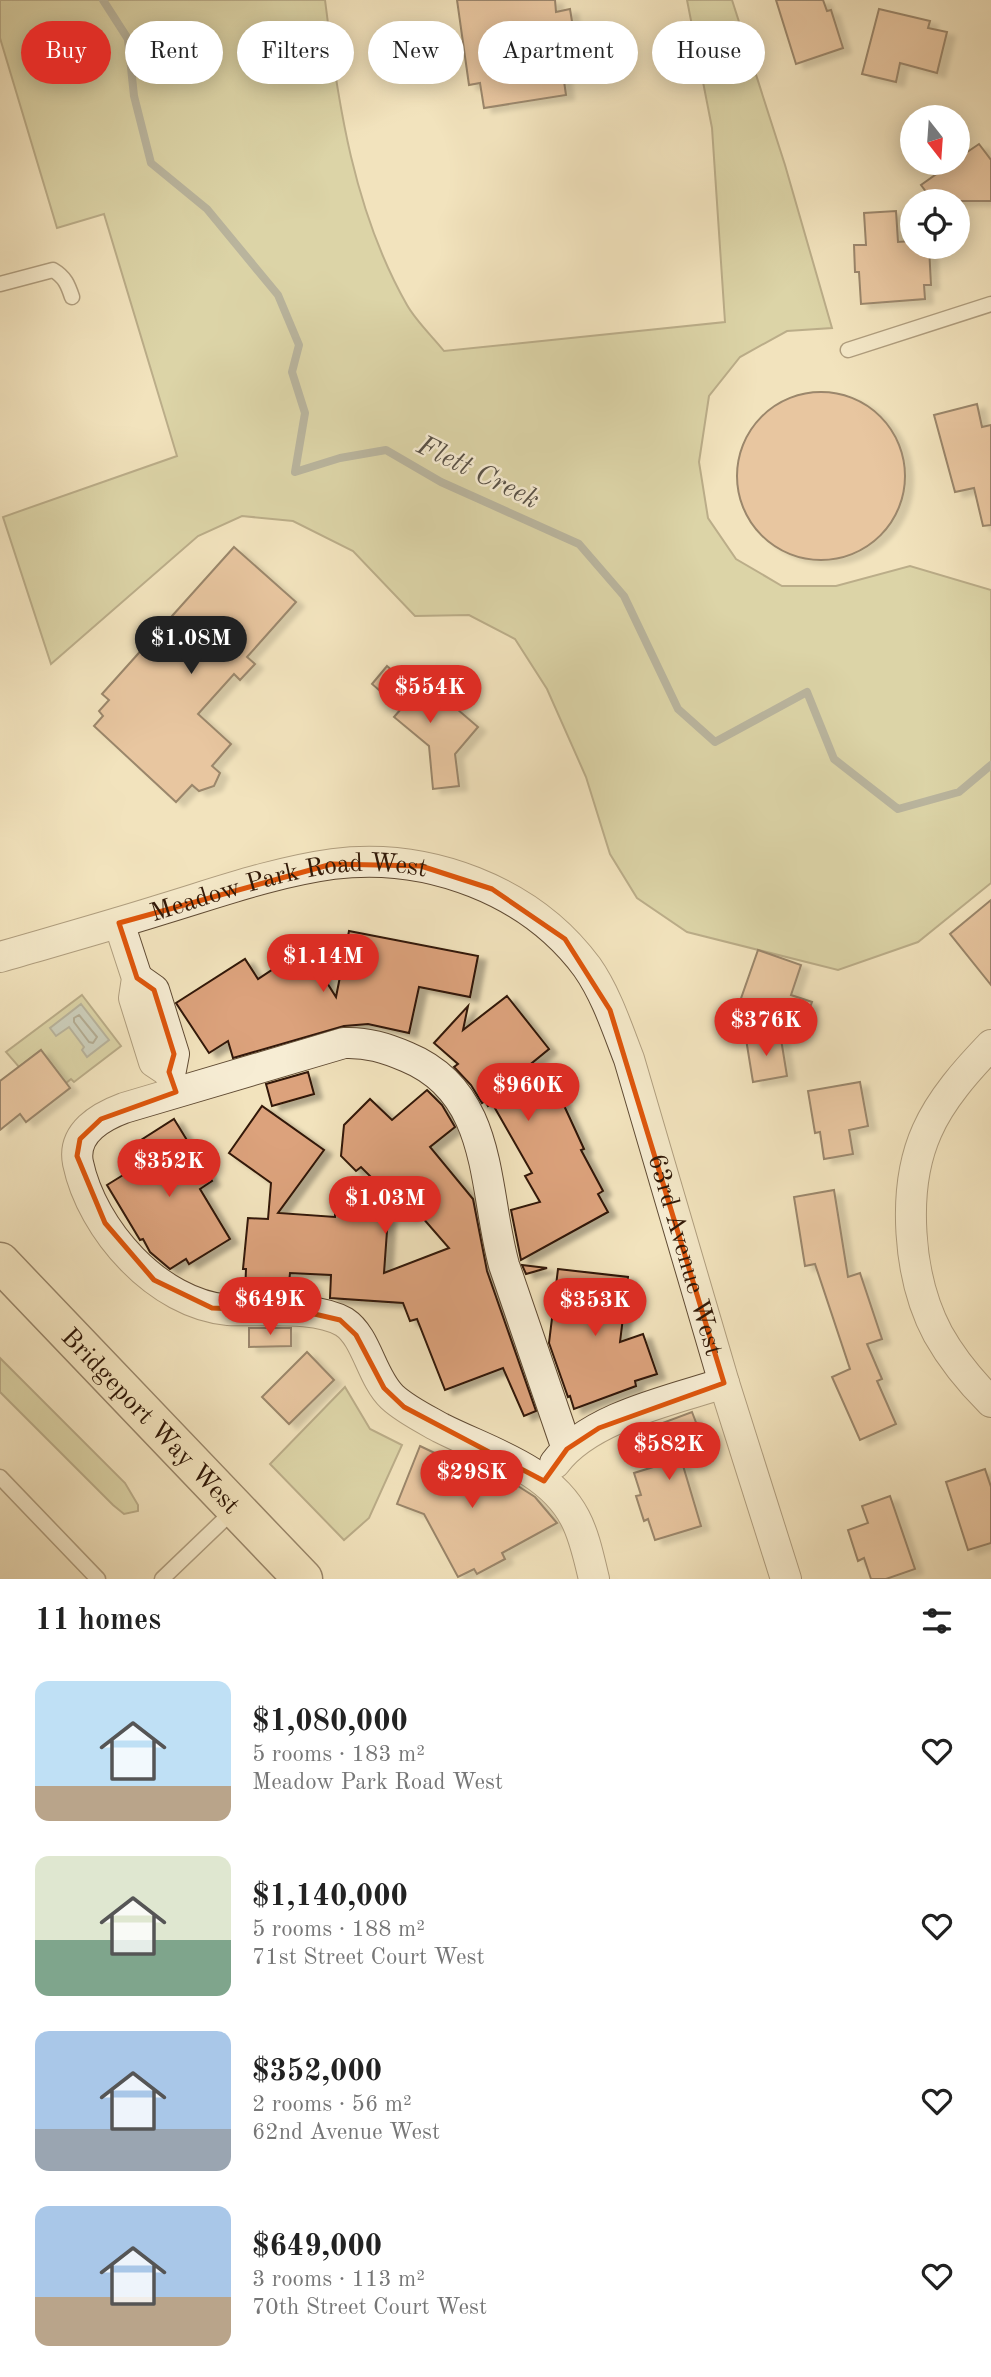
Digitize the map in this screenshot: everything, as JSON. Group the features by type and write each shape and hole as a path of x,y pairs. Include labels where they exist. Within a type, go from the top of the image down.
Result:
{"main road":[{"name":"Bridgeport Way West","path":"0,1262 303,1579"}],"street":[{"name":"Meadow Park Road West","path":"0,957 237,886 290,873 332,864 389,862 454,874 492,889 530,912 565,939"},
{"path":"119,923 137,978 134,998 155,1062 172,1082"},
{"name":"63rd Avenue West","path":"565,939 589,970 610,1010 629,1059 724,1382 786,1579"},
{"path":"567,1449 504,1265 481,1145 462,1103 448,1084 428,1068 413,1059 370,1044 352,1043 172,1082 113,1112 85,1132 77,1147 78,1164 86,1190 100,1215 141,1269 183,1298 212,1308 306,1312 340,1320 356,1335 384,1388 404,1407 448,1432 515,1463 544,1481 560,1497 575,1517 585,1542 594,1579"},
{"path":"991,1045 959,1082 928,1129 914,1172 911,1221 920,1280 934,1324 957,1362 991,1402"},
{"path":"544,1481 567,1449 615,1420 724,1382"}],"lane":[{"path":"0,284 53,270 67,283 72,297"},
{"path":"848,350 991,304"},
{"path":"0,1477 98,1579"},
{"path":"162,1579 236,1508"}],"highlighted area":[{"path":"332,864 421,866 492,889 565,939 610,1010 724,1383 599,1428 567,1449 544,1481 404,1407 384,1388 356,1335 340,1320 306,1312 212,1308 154,1280 105,1223 77,1156 80,1139 101,1119 176,1092 169,1072 174,1054 154,990 137,978 119,923"}],"green space":[{"path":"0,0 325,0 328,21 237,21 237,84 337,84 351,157 374,233 407,305 444,351 725,322 712,128 703,84 759,84 832,328 787,331 740,357 709,396 699,462 708,518 736,559 782,586 836,586 910,566 991,590 991,883 918,942 838,970 687,932 637,898 610,854 586,777 547,689 515,639 469,615 415,616 353,551 293,521 242,516 198,536 51,664 3,517 177,456 104,214 57,228 0,38"},
{"path":"687,0 732,0 739,21 691,21"},
{"path":"82,995 121,1046 74,1082 71,1079 66,1083 41,1050 19,1067 6,1052"},
{"path":"0,1358 125,1483 138,1505 138,1511 124,1514 113,1505 0,1392"},
{"path":"345,1387 370,1429 402,1445 369,1518 344,1540 270,1464"}],"water":[{"path":"81,1004 109,1040 87,1057 82,1050 84,1047 69,1027 56,1036 50,1028"}],"building":[{"path":"457,0 555,0 556,12 570,9 572,21 478,21 478,83 469,85 464,50 464,21 460,21"},
{"path":"776,0 823,0 827,11 831,10 843,48 796,64"},
{"path":"879,9 930,21 928,28 947,32 937,73 900,63 896,82 862,74"},
{"path":"480,84 564,84 566,95 484,108"},
{"path":"979,144 991,160 991,201 970,201 970,189 924,189 921,185 935,175 970,175 970,150"},
{"path":"896,211 900,259 930,259 931,285 924,285 925,299 861,304 859,272 855,272 854,245 866,245 864,213"},
{"path":"821,392 853,398 881,416 899,444 905,476 899,508 881,536 853,554 821,560 789,554 761,536 743,508 737,476 743,444 761,416 789,398"},
{"path":"977,404 982,427 991,425 991,525 983,526 974,488 955,492 934,415"},
{"path":"234,547 296,602 247,657 255,664 240,680 234,674 198,714 231,744 212,766 220,773 214,786 199,791 192,785 176,802 94,726 103,716 99,711 109,700 102,694"},
{"path":"387,666 428,701 436,691 478,727 455,754 459,786 433,789 429,746 394,717 401,709 372,684"},
{"path":"991,900 991,985 950,934"},
{"path":"349,931 478,956 470,997 419,987 409,1033 368,1024 344,1026 233,1058 228,1041 209,1053 176,1003 245,959 258,979 305,948 336,997"},
{"path":"758,950 801,965 791,995 812,1002 802,1030 738,1007"},
{"path":"507,996 549,1049 521,1072 561,1099 584,1149 581,1150 603,1191 598,1194 608,1212 521,1260 511,1210 540,1202 525,1176 532,1173 492,1103 488,1106 485,1101 482,1103 471,1085 454,1067 458,1064 434,1043 468,1006 463,1030"},
{"path":"780,1033 787,1076 753,1082 746,1039"},
{"path":"41,1050 70,1088 26,1122 20,1114 0,1130 0,1081"},
{"path":"308,1072 314,1094 272,1106 266,1084"},
{"path":"860,1082 868,1126 849,1130 853,1154 824,1159 820,1132 815,1133 808,1091"},
{"path":"427,1090 442,1105 455,1127 430,1147 473,1199 487,1271 536,1411 524,1416 503,1368 445,1390 417,1319 410,1321 403,1303 330,1298 331,1275 290,1273 288,1293 245,1293 246,1269 243,1269 248,1218 268,1219 271,1183 229,1153 262,1106 324,1150 278,1213 388,1217 384,1273 449,1248 415,1209 409,1215 390,1192 390,1196 361,1167 356,1171 341,1156 344,1125 370,1099 392,1120"},
{"path":"174,1119 212,1181 200,1189 230,1239 189,1264 186,1259 170,1269 150,1252 143,1239 140,1240 107,1185 141,1164 130,1147"},
{"path":"834,1190 848,1277 860,1273 882,1339 867,1344 882,1379 877,1381 896,1424 860,1440 832,1377 850,1369 815,1264 805,1266 794,1197"},
{"path":"522,1265 547,1268 526,1274"},
{"path":"558,1269 628,1277 620,1342 643,1334 657,1374 635,1381 636,1386 574,1409 549,1343"},
{"path":"249,1328 291,1328 291,1346 249,1347"},
{"path":"307,1352 334,1380 289,1424 262,1397"},
{"path":"692,1412 700,1433 676,1442 701,1526 655,1540 648,1519 644,1521 636,1496 641,1495 634,1473 663,1464 649,1428"},
{"path":"420,1446 464,1467 468,1460 507,1479 535,1497 557,1523 502,1553 505,1559 477,1574 474,1569 458,1577 424,1514 397,1504"},
{"path":"985,1469 991,1487 991,1543 968,1550 946,1482"},
{"path":"890,1496 915,1569 886,1579 871,1579 864,1558 858,1561 848,1530 868,1523 862,1506"}],"waterway":[{"name":"Flett Creek","path":"103,0 128,39 134,96 151,163 207,209 278,295 299,345 292,372 305,413 295,472 340,458 386,450 441,482 579,544 624,596 678,709 715,742 807,692 834,759 898,809 959,792 991,765"}]}
